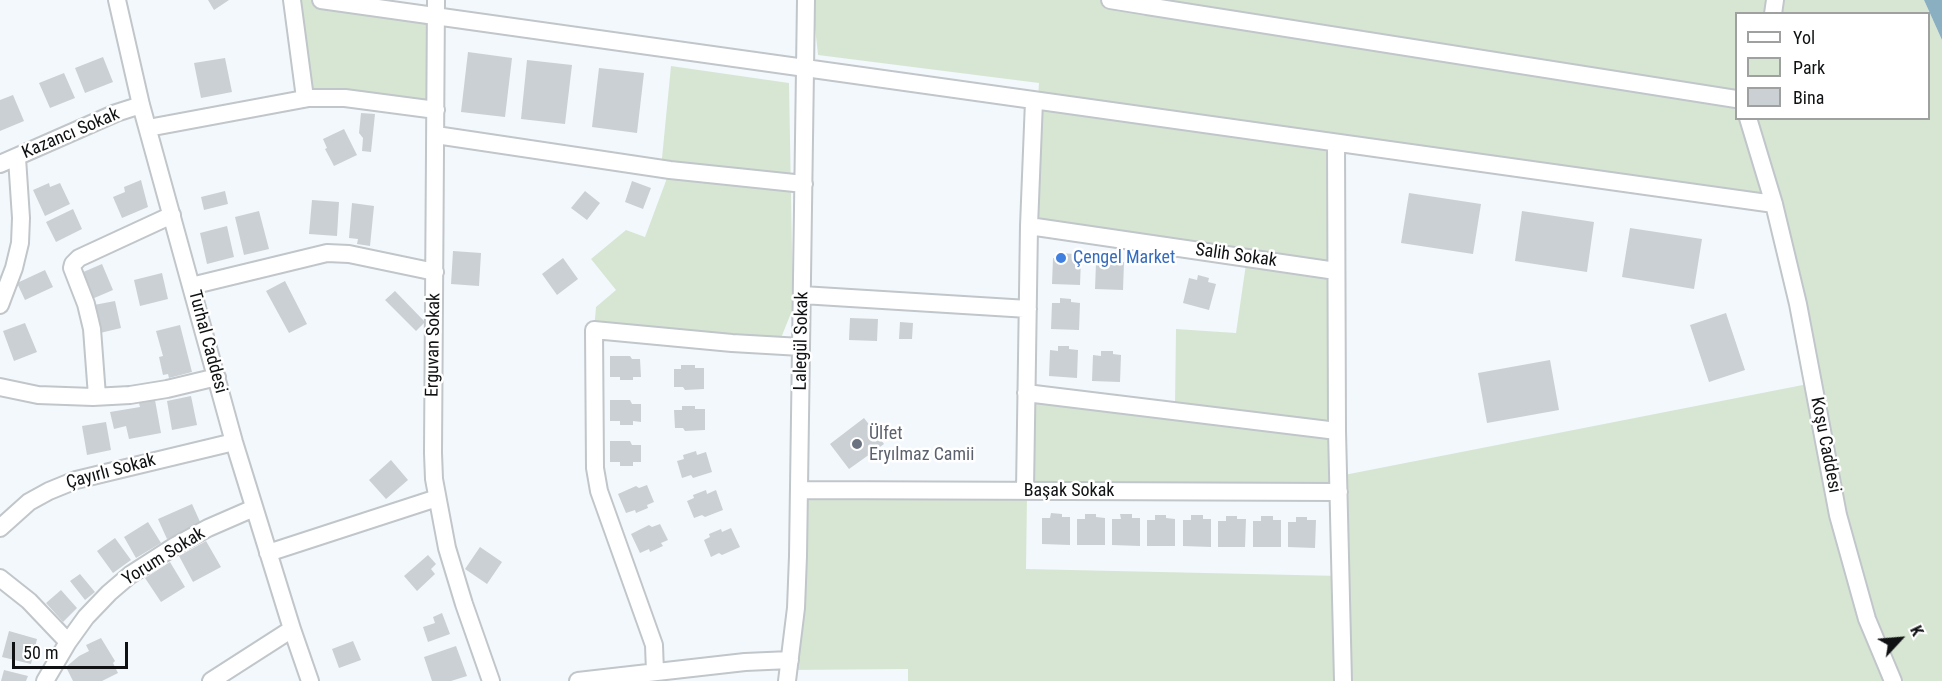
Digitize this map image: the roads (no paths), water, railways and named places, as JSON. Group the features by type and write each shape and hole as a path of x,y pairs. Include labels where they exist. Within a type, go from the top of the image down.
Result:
{"street":[{"name":"Turhal Caddesi","path":"117,0 141,105 234,441 310,681"},
{"path":"292,0 305,98"},
{"path":"321,0 436,8 805,68 1774,204"},
{"name":"Lalegül Sokak","path":"787,681 796,598 806,0"},
{"path":"1110,0 1148,3 1735,99"},
{"name":"Erguvan Sokak","path":"436,8 433,453 437,498 456,579 491,681"},
{"path":"148,128 305,98 345,98 436,110"},
{"path":"1025,490 1029,226 1034,101"},
{"name":"Kazancı Sokak","path":"0,164 78,129 141,105"},
{"name":"Koşu Caddesi","path":"1749,120 1774,204 1798,304 1838,515 1867,619 1893,681"},
{"path":"436,135 670,170 804,184"},
{"path":"1336,143 1337,431 1342,681"},
{"path":"0,304 14,268 20,243 21,218 17,158"},
{"path":"97,396 92,329 86,304 72,268 73,264 79,258 172,215"},
{"name":"Salih Sokak","path":"1029,226 1336,271"},
{"path":"191,286 327,253 349,254 435,272"},
{"path":"802,295 1028,309"},
{"path":"655,672 654,645 599,490 595,468 594,330 801,347"},
{"path":"0,387 46,395 97,396 167,389 217,378"},
{"path":"1026,393 1337,431"},
{"name":"Çayırlı Sokak","path":"0,528 29,502 68,483 234,441"},
{"name":"Başak Sokak","path":"799,490 1339,492"},
{"path":"268,553 437,498"},
{"name":"Yorum Sokak","path":"45,681 68,642 86,617 108,593 130,575 175,546 208,528 254,508"},
{"path":"0,578 29,601 68,642"},
{"path":"211,681 292,629"},
{"path":"578,681 745,662 790,660"}],"water":[{"path":"1924,0 1942,0 1942,40 1930,12"}],"place":[{"name":"Çengel Market","path":"1061,258"},
{"name":"Ülfet Eryılmaz Camii","path":"857,444"}]}
